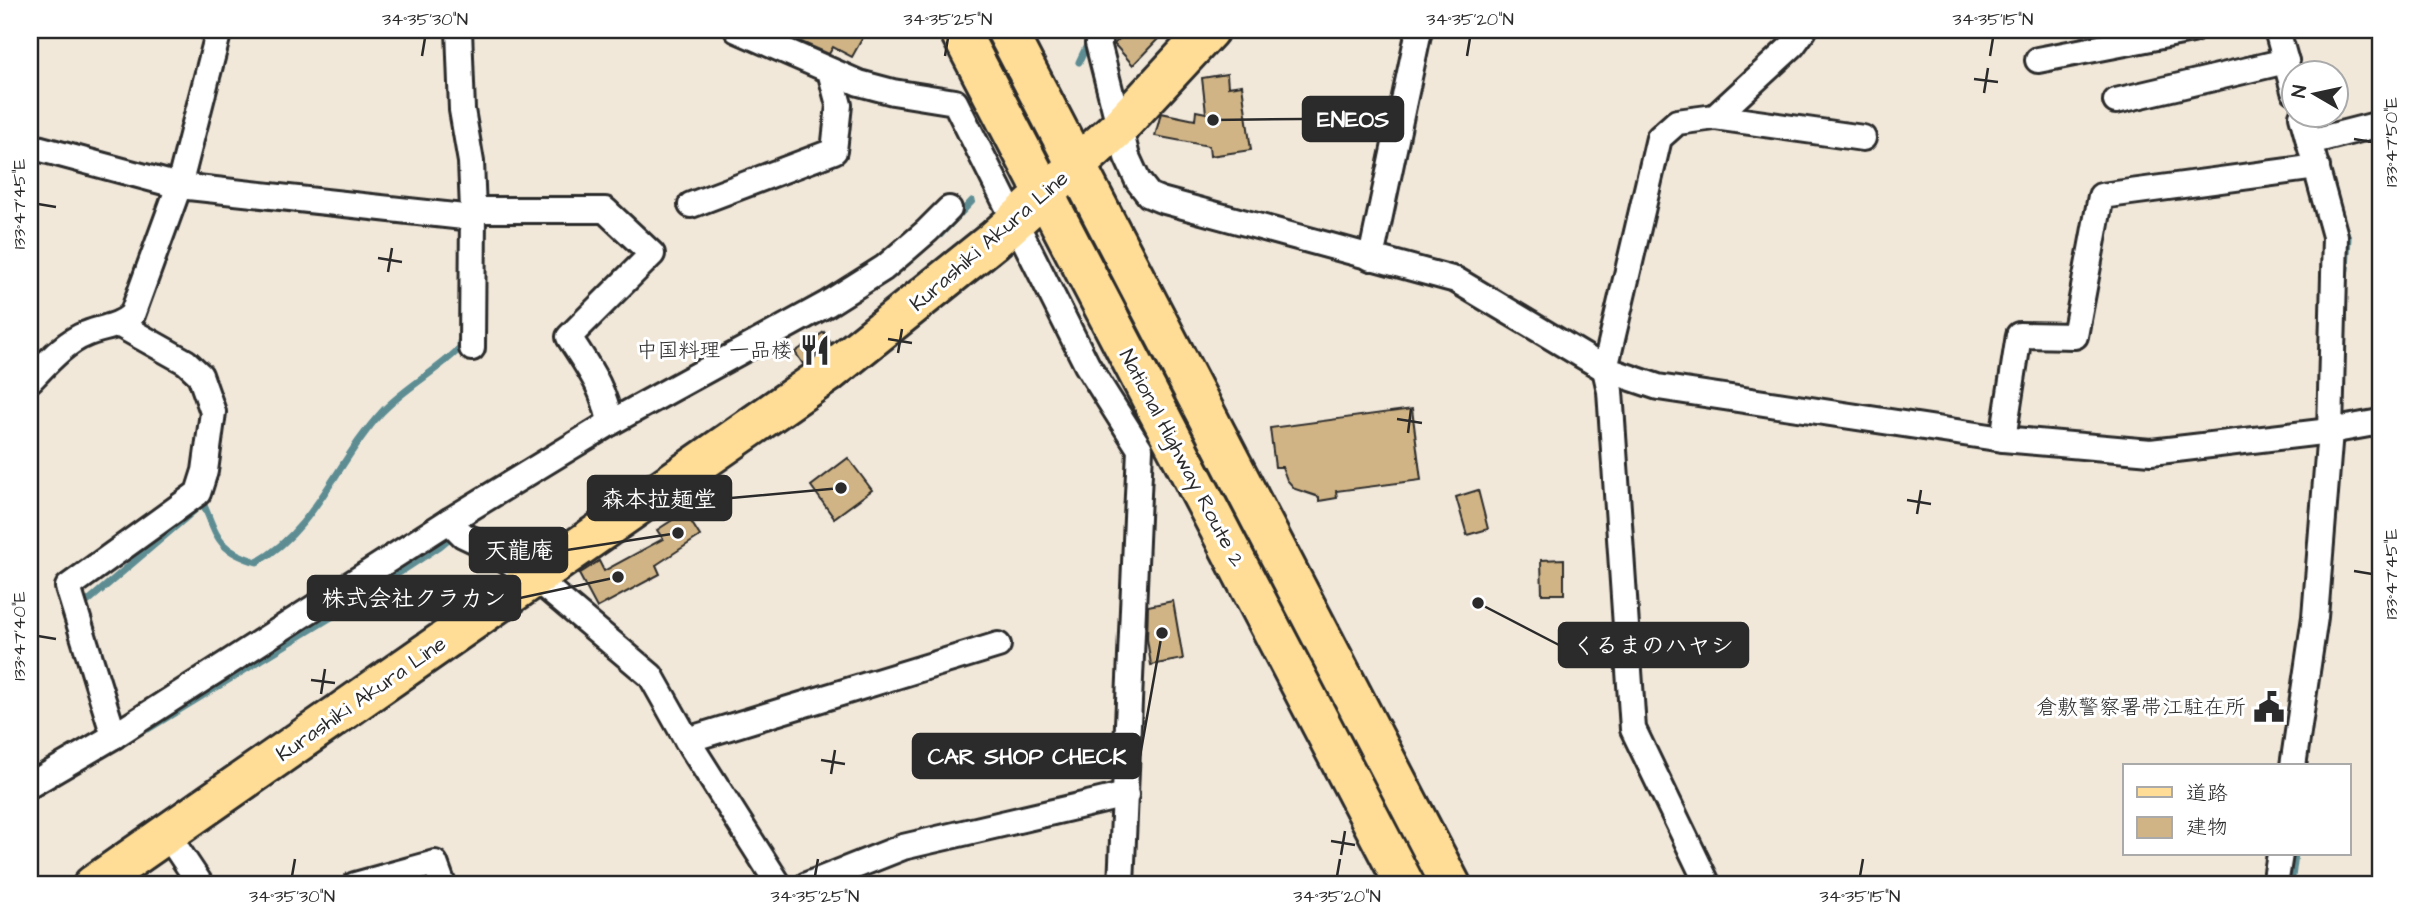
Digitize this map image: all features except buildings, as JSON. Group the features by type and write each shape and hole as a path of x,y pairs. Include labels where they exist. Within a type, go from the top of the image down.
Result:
{"main road":[{"name":"National Highway Route 2","path":"959,30 1405,885"},
{"name":"National Highway Route 2","path":"1006,30 1451,885"},
{"name":"Kurashiki Akura Line","path":"93,885 827,374 986,248 1120,126 1209,30"}],"street":[{"path":"30,380 55,355 84,334 120,325 132,315 179,186 219,30"},
{"path":"459,30 462,110 471,162 472,348"},
{"path":"737,30 859,83 893,92 955,102 1087,365 1140,449 1121,885"},
{"path":"1103,30 1098,43 1128,157 1138,181 1149,194 1161,200 1456,280 1605,369 1658,387 2003,439 2151,452 2330,431 2380,422"},
{"path":"1371,258 1419,30"},
{"path":"1715,117 1793,44 1804,30"},
{"path":"2038,60 2192,30"},
{"path":"2277,30 2286,60"},
{"path":"2116,102 2280,62"},
{"path":"691,205 834,151 839,105 830,71"},
{"path":"1708,885 1633,729 1610,391 1605,369 1659,138 1677,122 1715,117 1863,138"},
{"path":"2309,142 2380,124"},
{"path":"2293,764 2315,617 2330,431 2335,236 2306,130"},
{"path":"30,146 179,186 473,214 605,210 652,254 569,337 601,388 607,401 610,423"},
{"path":"2003,439 2019,335 2075,336 2101,197 2317,167"},
{"path":"30,785 455,527 610,423 827,304 884,268 949,209"},
{"path":"114,736 68,587 198,493 205,471 213,412 200,375 186,362 120,325"},
{"path":"455,527 535,578 651,676 687,740 779,885"},
{"path":"687,740 998,645"},
{"path":"807,885 904,847 1126,795"},
{"path":"167,834 201,885"},
{"path":"2275,885 2280,856"},
{"path":"355,885 435,863 443,885"}],"waterway":[{"path":"1079,62 1089,41"},
{"path":"940,235 972,201"},
{"path":"2345,229 2348,238 2346,269"},
{"path":"80,608 203,503 216,534 226,547 257,562 295,532 381,413 451,357 460,348 460,342"},
{"path":"148,729 338,613 457,532"},
{"path":"2291,885 2295,856"}],"place":[{"name":"ENEOS","path":"1213,120"},
{"name":"中国料理 一品楼","path":"815,350"},
{"name":"森本拉麺堂","path":"841,488"},
{"name":"天龍庵","path":"678,533"},
{"name":"株式会社クラカン","path":"618,577"},
{"name":"くるまのハヤシ","path":"1478,603"},
{"name":"CAR SHOP CHECK","path":"1162,633"},
{"name":"倉敷警察署帯江駐在所","path":"2269,707"}]}
